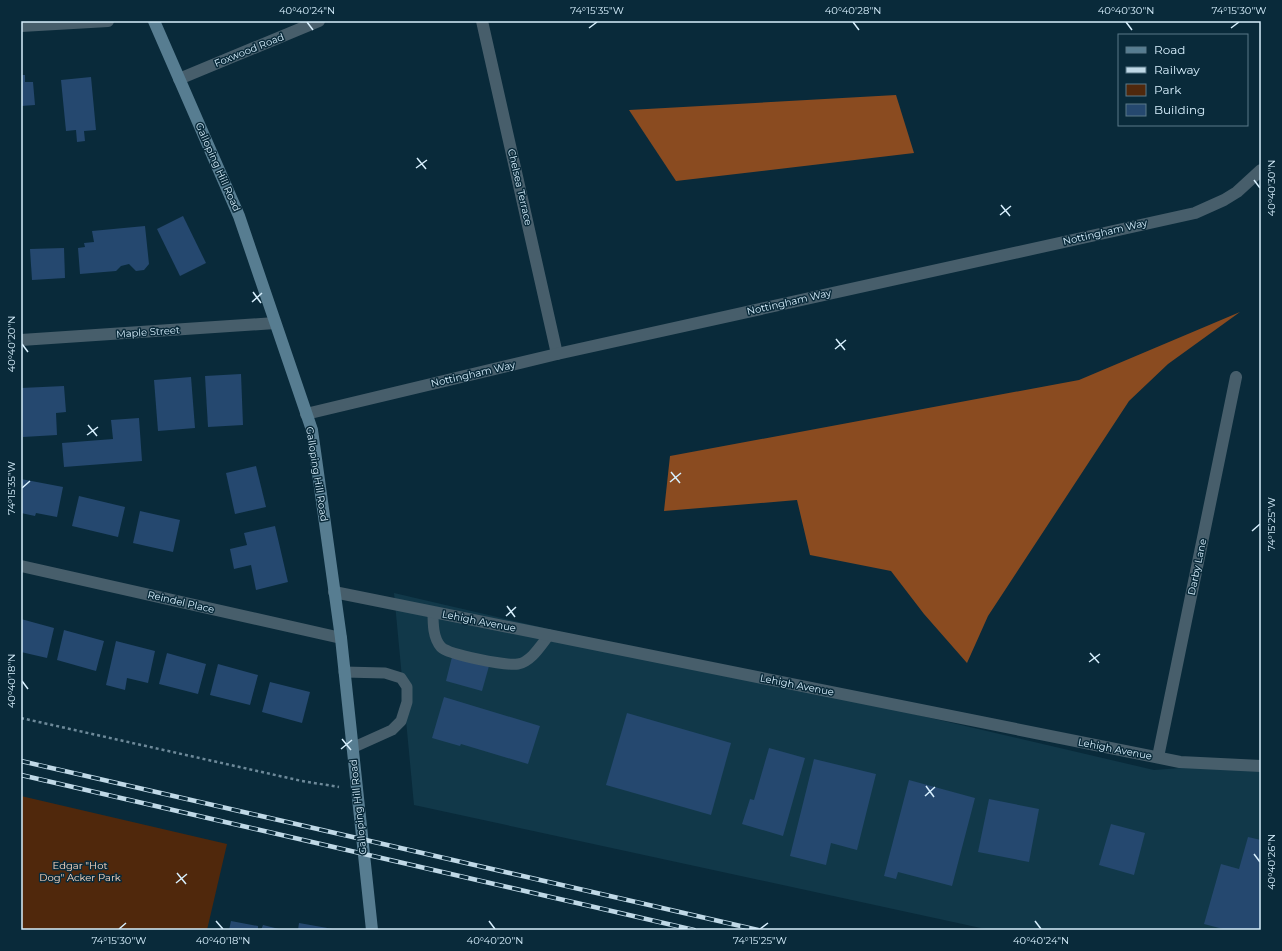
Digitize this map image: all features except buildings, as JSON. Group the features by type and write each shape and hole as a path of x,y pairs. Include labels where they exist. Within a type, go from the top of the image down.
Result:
{"main road":[{"name":"Galloping Hill Road","path":"154,21 239,216 312,430 340,638 372,930"}],"street":[{"path":"21,26 108,21"},
{"name":"Foxwood Road","path":"179,79 319,21"},
{"name":"Chelsea Terrace","path":"482,21 557,354"},
{"name":"Nottingham Way","path":"306,414 557,354 1195,213 1224,200 1237,192 1261,170"},
{"name":"Maple Street","path":"21,340 275,323"},
{"name":"Darby Lane","path":"1158,757 1236,377"},
{"name":"Reindel Place","path":"21,566 340,638"},
{"name":"Lehigh Avenue","path":"334,592 1180,762 1261,766"}],"lane":[{"path":"433,612 433,626 437,641 443,648 459,655 505,664 519,664 530,658 549,635"},
{"path":"344,672 385,673 401,678 407,686 408,702 401,721 392,730 352,748"}],"path":[{"path":"21,718 302,781 356,790"}],"shaded area":[{"path":"896,95 914,153 676,181 629,110"},
{"path":"1240,312 1168,364 1129,401 988,616 967,663 924,614 891,571 810,555 797,500 664,511 670,456 1079,380"},
{"path":"394,593 1154,770 1261,762 1261,930 990,930 414,805"}],"green space":[{"name":"Edgar \"Hot Dog\" Acker Park","path":"21,796 227,844 207,930 21,930"}],"railway":[{"path":"21,761 758,930"},
{"path":"21,775 694,930"}]}
